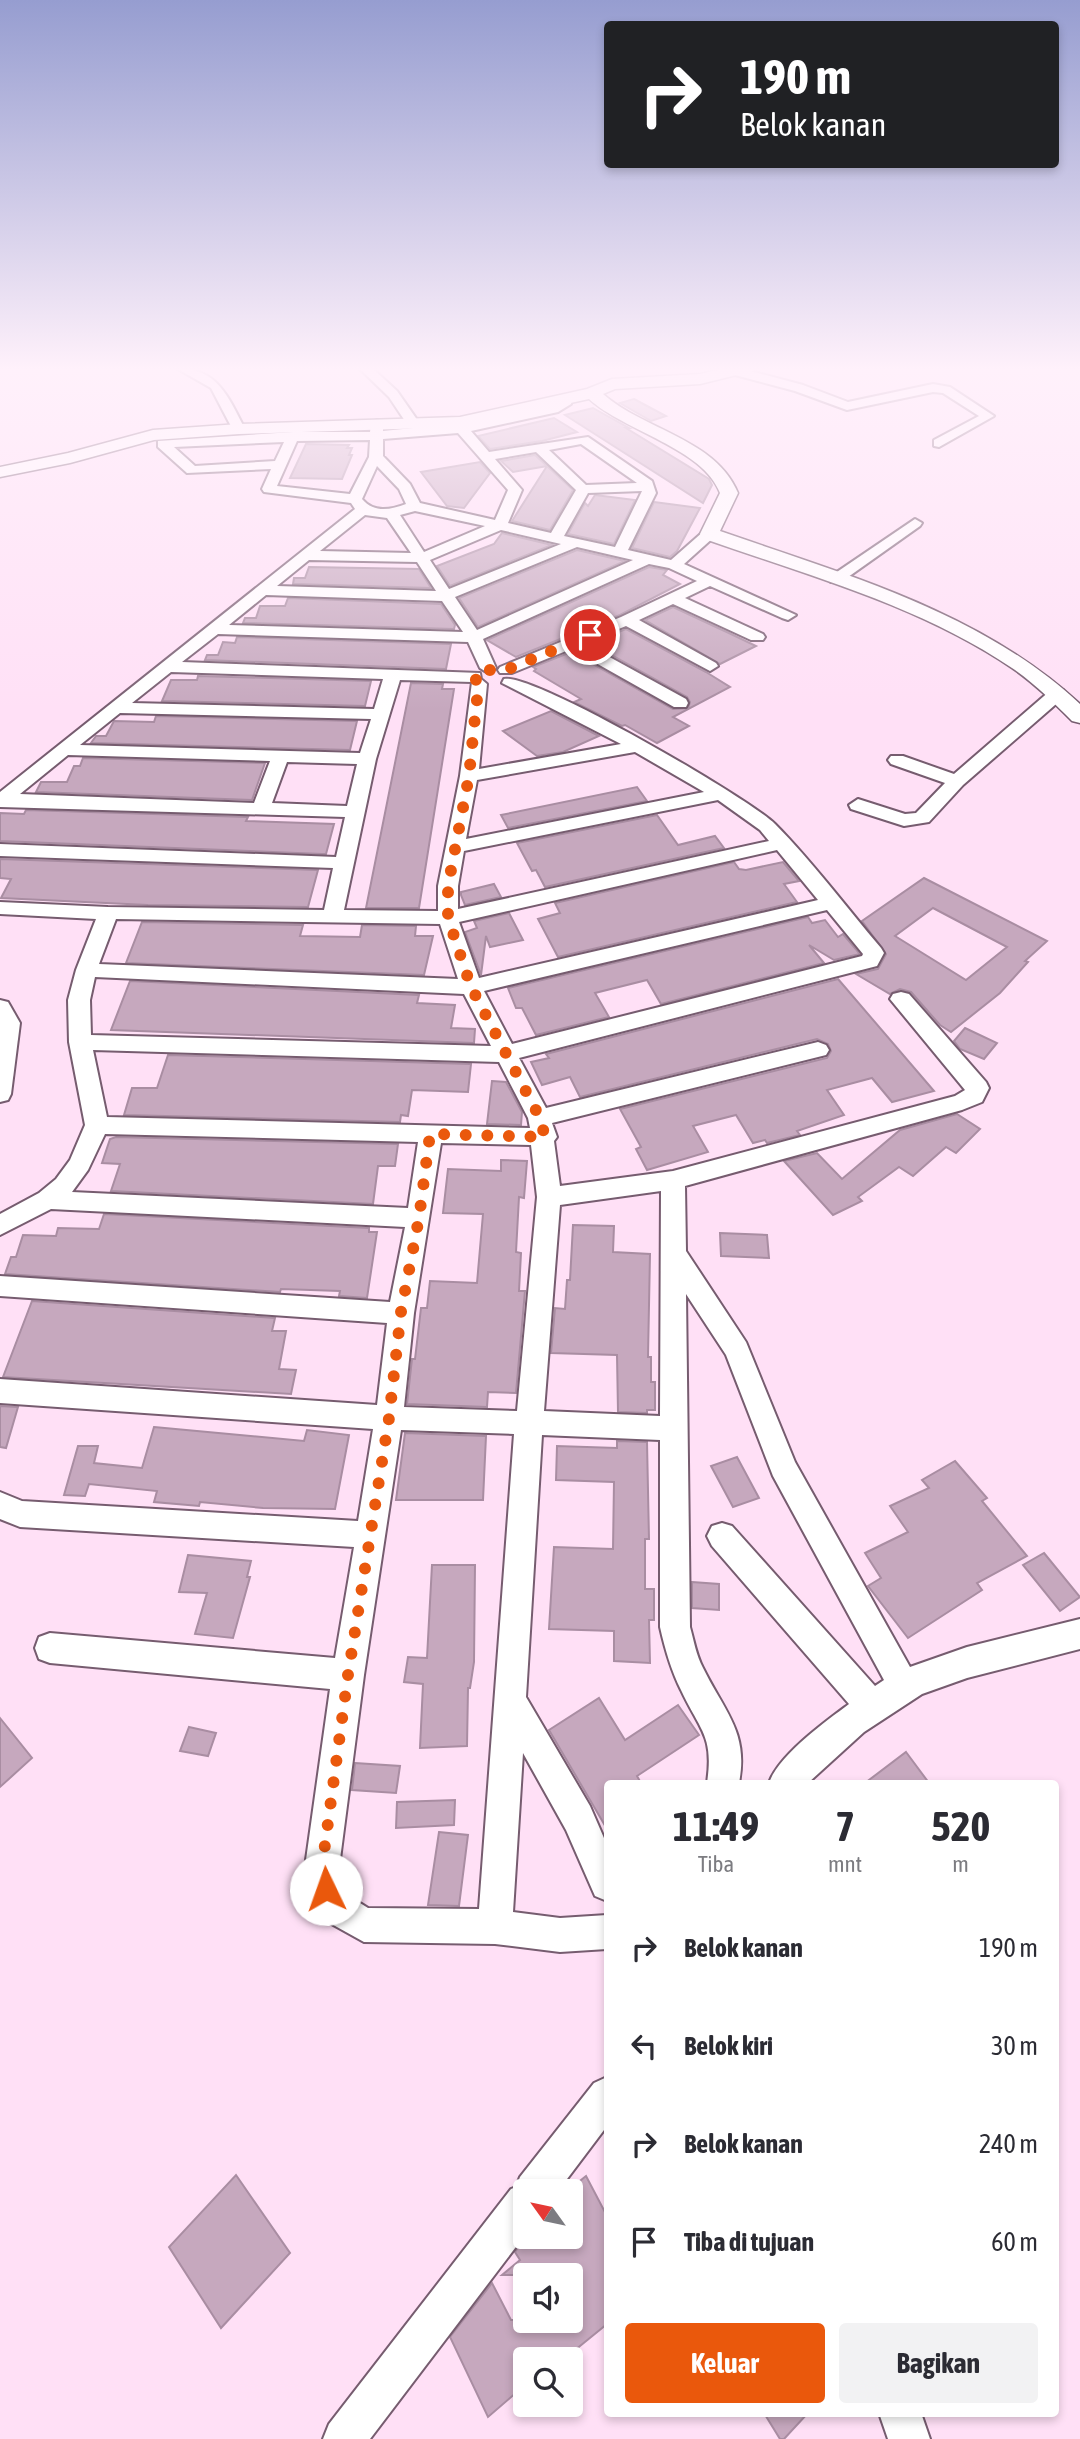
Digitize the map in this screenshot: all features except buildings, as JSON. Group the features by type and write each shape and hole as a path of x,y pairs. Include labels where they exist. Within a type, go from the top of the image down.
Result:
{"street":[{"path":"272,482 269,489 359,504 392,514 414,506 650,558 711,580 788,615"},
{"path":"1,800 170,667 306,555 359,504 361,482"},
{"path":"400,482 414,506"},
{"path":"306,555 422,558 499,526 515,490 508,482"},
{"path":"575,482 583,489 649,487"},
{"path":"642,482 649,487"},
{"path":"674,565 709,534 729,493 726,482"},
{"path":"620,551 649,487"},
{"path":"555,538 583,489"},
{"path":"392,514 474,637 480,677 469,776 448,886 448,918 471,987 542,1128 549,1197 529,1424 495,1927"},
{"path":"836,579 915,523"},
{"path":"709,534 908,607 980,640 1012,659 1080,716"},
{"path":"262,590 445,596 575,543"},
{"path":"214,629 474,637 650,558"},
{"path":"170,667 508,676 572,643 711,580"},
{"path":"673,598 757,637"},
{"path":"627,620 710,666"},
{"path":"572,643 680,703"},
{"path":"331,917 345,863 354,812 393,675"},
{"path":"80,1042 505,1054 870,961 874,953 767,826 721,794 508,676"},
{"path":"858,805 915,821 922,818 957,781 1057,694"},
{"path":"118,708 381,714"},
{"path":"469,776 638,746"},
{"path":"66,750 368,759"},
{"path":"261,810 280,758"},
{"path":"897,760 957,781"},
{"path":"454,847 721,794"},
{"path":"1,800 354,812"},
{"path":"0,908 108,913 448,918 784,843"},
{"path":"0,850 345,863"},
{"path":"86,970 471,987 831,903"},
{"path":"0,1225 48,1200 64,1185 80,1164 97,1125 80,1042 79,1000 86,970 108,913"},
{"path":"549,1197 673,1180 962,1102 974,1096 978,1088 901,999"},
{"path":"0,1007 9,1023 0,1094"},
{"path":"97,1125 430,1134 542,1128 818,1050"},
{"path":"430,1134 348,1675 322,1867 326,1889 340,1910 364,1925 495,1927 561,1935 604,1932"},
{"path":"673,1180 675,1628 685,1665 725,1736 728,1765 724,1780"},
{"path":"48,1200 419,1218"},
{"path":"674,1254 737,1350 783,1467 904,1686"},
{"path":"0,1286 401,1312"},
{"path":"0,1391 389,1418 673,1428"},
{"path":"0,1505 20,1514 371,1535"},
{"path":"722,1535 872,1706"},
{"path":"788,1780 872,1706 904,1686 929,1674 965,1663 1049,1644 1080,1634"},
{"path":"50,1648 348,1675"},
{"path":"512,1703 578,1818 604,1877"},
{"path":"543,2179 604,2100"},
{"path":"344,2439 513,2219"},
{"path":"901,2417 909,2439"}],"route":[{"path":"326,1889 322,1867 348,1675 430,1134 545,1137 540,1118 471,987 448,918 448,886 469,776 479,684 474,677 488,668 506,670 590,635"}]}
